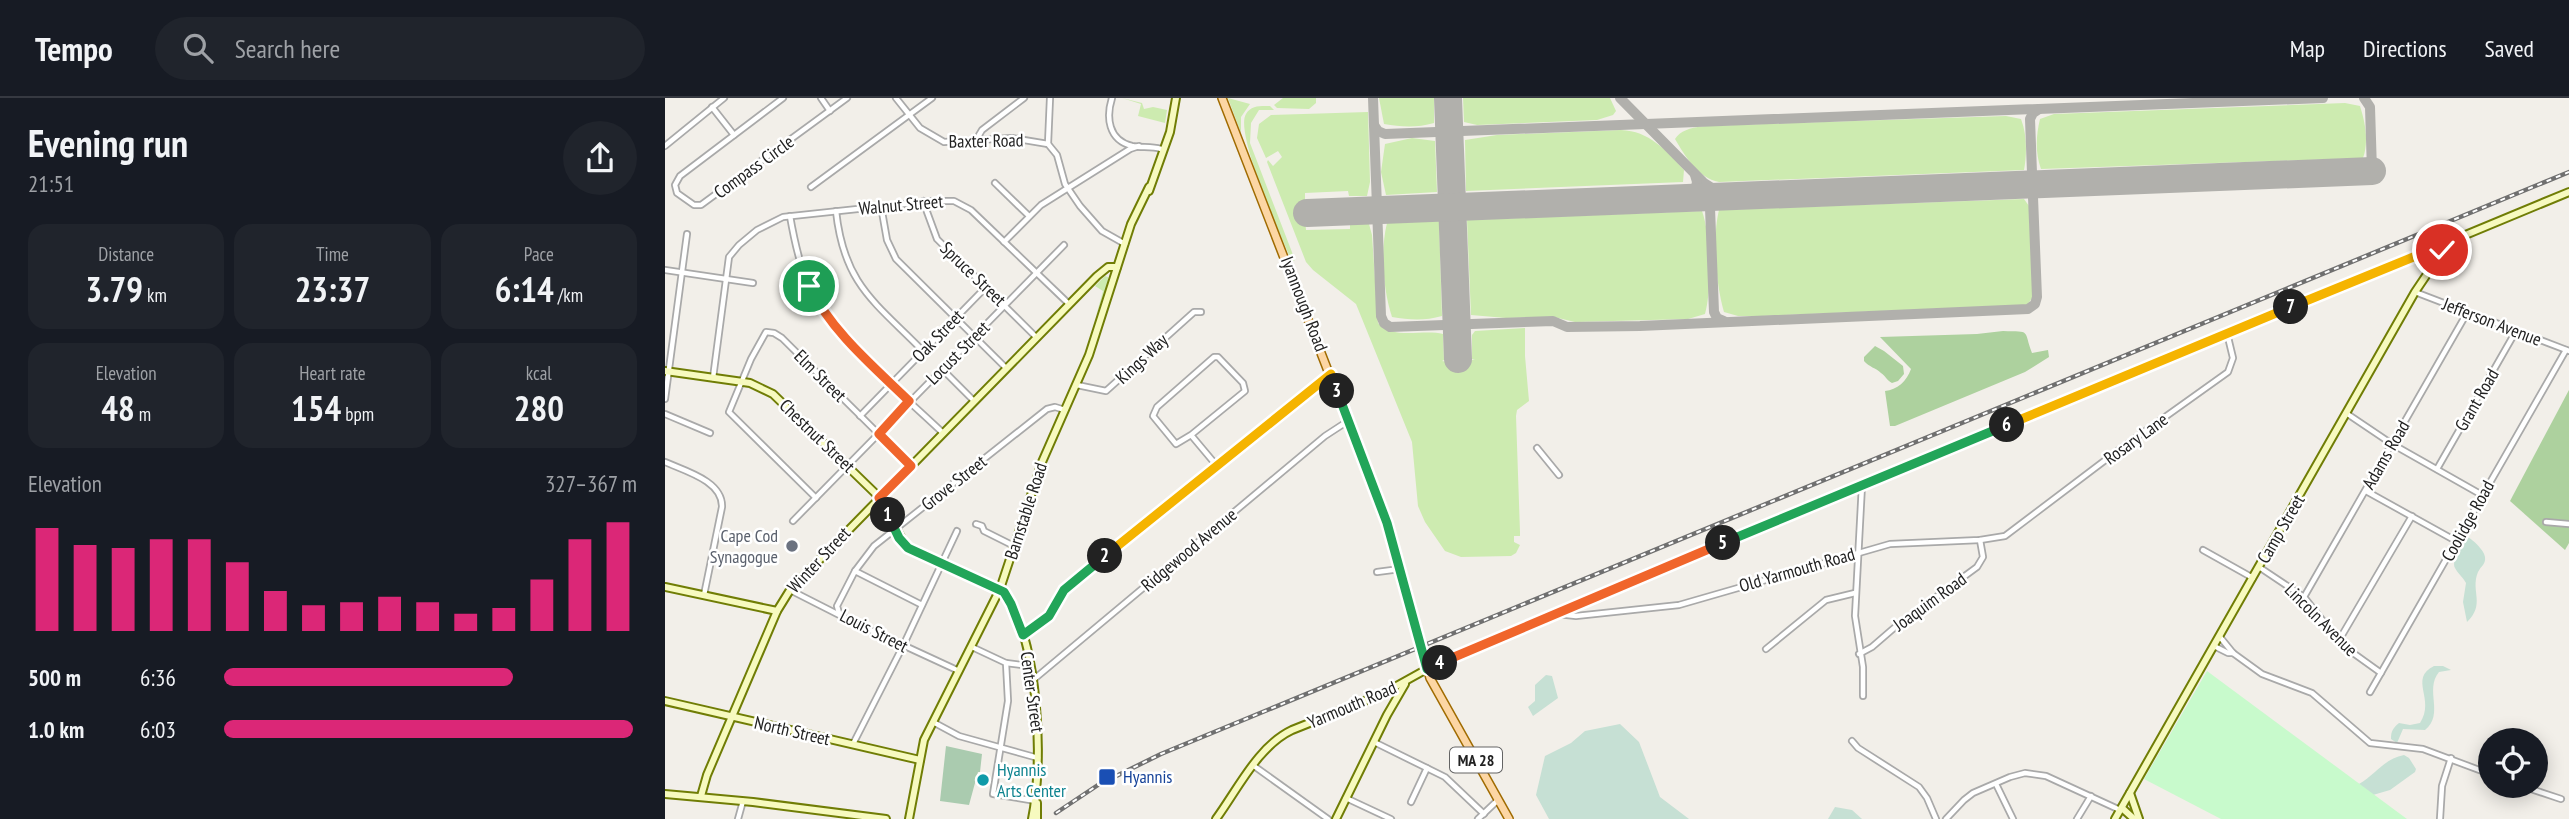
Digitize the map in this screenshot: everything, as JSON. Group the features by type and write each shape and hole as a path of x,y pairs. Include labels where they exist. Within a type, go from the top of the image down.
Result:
{"main road":[{"name":"Barnstable Road","path":"1156,168 1174,98"},
{"name":"Barnstable Road","path":"909,819 925,740 1000,589 1042,462 1093,345 1131,224 1149,187 1170,132 1174,98"},
{"name":"Iyannough Road","path":"1224,98 1387,523 1427,669 1442,703 1509,819"},
{"name":"Yarmouth Road","path":"1216,819 1269,745 1287,732 1386,692 1427,669 1554,614 2569,192"},
{"name":"Camp Street","path":"2115,819 2415,292 2433,262 2450,241"},
{"path":"2428,251 2433,262"},
{"name":"Winter Street","path":"701,796 777,611 790,590 1104,269 1117,267"},
{"path":"1094,279 1105,273 1115,275"},
{"name":"Chestnut Street","path":"667,371 763,387 778,397 879,498 895,530"},
{"path":"895,530 906,546 1000,589"},
{"path":"665,587 777,611"},
{"name":"Center Street","path":"1000,589 1008,598 1023,635 1029,666 1038,730 1035,819"},
{"path":"1336,819 1395,701 1408,681"},
{"path":"1386,692 1395,701"},
{"name":"North Street","path":"665,701 920,760"},
{"path":"2130,793 2134,819"},
{"path":"665,794 886,819"},
{"path":"2122,807 2134,810"},
{"path":"2122,807 2134,819"},
{"path":"2121,819 2134,819"}],"street":[{"path":"665,146 723,98"},
{"name":"Compass Circle","path":"783,98 680,176 675,185 677,193 696,206 701,205 847,98"},
{"path":"821,98 830,111"},
{"name":"Baxter Road","path":"896,98 927,134 940,141 955,143 1012,138 1048,145 1058,158 1067,187 1086,214 1102,230 1126,242"},
{"path":"811,187 932,98"},
{"path":"976,141 982,130 1024,98"},
{"path":"1048,145 1050,98"},
{"path":"1112,98 1108,119 1111,129 1124,142 1161,149"},
{"path":"712,107 734,135"},
{"path":"1004,242 1041,205 1139,146"},
{"path":"995,183 1029,216"},
{"name":"Walnut Street","path":"713,378 729,257 765,224 790,216 923,201 949,201 964,205 1069,304"},
{"name":"Spruce Street","path":"923,201 937,239 1036,337"},
{"path":"881,206 887,240 896,259 1006,368"},
{"path":"836,211 844,254 863,291 923,351"},
{"path":"790,216 803,273 820,306 841,333 943,433"},
{"path":"665,399 687,234"},
{"name":"Locust Street","path":"793,521 1064,245"},
{"path":"665,270 753,283"},
{"name":"Oak Street","path":"860,416 986,286"},
{"name":"Jefferson Avenue","path":"2415,292 2568,350"},
{"name":"Kings Way","path":"1077,385 1106,391 1194,312 1201,312"},
{"name":"Adams Road","path":"2304,597 2467,313"},
{"name":"Grant Road","path":"2437,469 2517,331"},
{"name":"Elm Street","path":"740,382 761,337 766,332 772,332 782,338 911,466"},
{"name":"Rosary Lane","path":"2013,533 2116,452 2228,372 2233,358 2227,334"},
{"name":"Coolidge Road","path":"2370,692 2568,350"},
{"path":"1214,357 1218,357 1243,383 1245,391 1191,435 1176,444 1153,413 1214,357"},
{"path":"942,369 974,401"},
{"path":"1023,635 1049,616 1057,598 1069,585 1331,374"},
{"path":"740,382 729,407 730,414 815,498"},
{"name":"Grove Street","path":"839,613 837,606 855,571 874,546 1047,409 1055,407 1065,410"},
{"path":"2347,413 2392,444 2482,495"},
{"path":"665,414 710,433"},
{"name":"Ridgewood Avenue","path":"1031,681 1325,436 1349,421"},
{"path":"1191,435 1217,466"},
{"path":"1538,448 1559,475"},
{"path":"665,462 707,482 717,489 722,497 704,595"},
{"path":"1862,485 1855,593 1859,654 1863,667 1863,696"},
{"path":"2366,491 2456,541"},
{"path":"2338,642 2412,516"},
{"path":"2546,522 2569,524"},
{"path":"976,524 1014,546"},
{"path":"852,745 903,646 957,531"},
{"name":"Old Yarmouth Road","path":"1554,614 1582,615 1679,605 1859,552 1904,542 1980,540 2013,533"},
{"name":"Joaquim Road","path":"1859,654 1977,567 1983,557 1980,540"},
{"path":"2203,550 2253,578"},
{"name":"Lincoln Avenue","path":"2259,567 2304,597 2338,642 2381,673"},
{"path":"1377,572 1400,569"},
{"path":"855,571 922,605"},
{"name":"Louis Street","path":"790,590 959,671"},
{"path":"1766,649 1826,600 1855,593"},
{"path":"1576,605 1582,615"},
{"path":"2220,636 2233,653 2262,674 2312,693 2370,743 2416,747 2478,769"},
{"path":"2214,646 2233,653"},
{"path":"972,647 1006,663 1029,666"},
{"path":"1006,663 1008,702 993,794 1037,801"},
{"path":"933,722 956,735 1039,759"},
{"path":"1852,741 1919,787 1936,819"},
{"path":"1374,742 1450,781 1484,814"},
{"path":"2440,819 2442,786 2451,758"},
{"path":"1254,766 1328,819"},
{"path":"1411,802 1427,768"},
{"path":"1946,819 1968,797 2017,775 2039,774 2122,807"},
{"path":"1996,783 2013,819"},
{"path":"2548,795 2561,799"},
{"path":"2077,819 2091,796"},
{"path":"1346,798 1391,819"},
{"path":"1479,819 1499,800"},
{"path":"738,819 743,801"}],"green space":[{"path":"1122,98 1142,103 1144,109 1153,107 1167,110 1165,123 1138,116 1141,104"},
{"path":"1228,98 1250,104 1241,117 1241,133"},
{"path":"1283,98 1316,98 1316,103 1309,109 1277,108 1274,105"},
{"path":"1379,98 1434,98 1434,123 1409,127 1384,124"},
{"path":"1463,98 1610,98 1616,111 1613,115 1597,120 1477,125 1464,122"},
{"path":"2345,103 2360,106 2366,132 2363,158 2041,169 2038,156 2040,119 2054,114"},
{"path":"1270,106 1274,110 1259,110 1251,123 1250,143 1295,260 1292,262 1261,186 1244,125 1246,114 1251,109"},
{"path":"1368,112 1370,182 1367,196 1349,196 1348,191 1305,193 1305,206 1300,207 1300,218 1305,218 1306,230 1350,229 1350,224 1369,224 1378,323 1399,333 1443,334 1442,361 1475,360 1472,359 1472,335 1475,331 1525,328 1529,401 1517,410 1516,416 1520,536 1514,536 1514,542 1520,545 1511,556 1461,557 1445,551 1425,522 1418,506 1412,442 1356,304 1306,262 1267,162 1268,160 1273,166 1282,157 1278,151 1266,158 1257,138 1259,124 1271,115"},
{"path":"2006,116 2021,119 2023,125 2026,144 2024,170 1719,182 1698,171 1675,139 1686,130 1710,126"},
{"path":"1621,130 1640,134 1664,149 1684,170 1683,182 1466,191 1465,140 1497,135"},
{"path":"1412,138 1435,141 1437,192 1386,195 1381,172 1385,144"},
{"path":"2024,199 2029,206 2033,297 2027,305 1762,316 1738,316 1724,312 1716,261 1719,210"},
{"path":"1702,211 1709,262 1709,291 1705,314 1688,319 1575,322 1554,317 1506,318 1471,315 1467,220"},
{"path":"1439,221 1442,316 1429,319 1392,317 1383,270 1387,223"},
{"path":"1105,276 1108,277 1096,316 1103,291 1095,286"},
{"path":"2003,331 2025,333 2032,353 2048,350 2049,357 2025,372 1890,426 1885,391 1901,384 1911,369 1880,337"},
{"path":"1875,346 1903,366 1904,374 1898,381 1890,382 1864,361 1864,357"},
{"path":"2569,390 2569,543 2565,550 2510,501"},
{"path":"2468,537 2480,548 2485,559 2476,579 2476,609 2467,622 2463,602 2466,583 2454,565 2458,552"},
{"path":"2434,666 2451,670 2439,672 2435,679 2434,717 2431,724 2425,730 2403,729 2397,743 2391,739 2394,728 2399,723 2420,723 2425,706 2423,677"},
{"path":"2207,671 2407,819 2221,819 2144,779"},
{"path":"1546,675 1552,676 1558,698 1533,716 1528,707 1535,701 1535,685"},
{"path":"1620,724 1639,742 1660,797 1689,819 1549,819 1536,795 1545,756 1571,743 1585,731"},
{"path":"946,746 982,754 980,772 969,805 940,801"},
{"path":"2404,755 2409,758 2416,769 2415,772 2390,790 2291,819 2343,794 2380,767"},
{"path":"1835,807 1852,810 1862,819 1828,819"}],"taxiway":[{"path":"1373,98 1381,316 1384,323 1390,327 1553,321 1567,327 1640,326 2028,309 2035,304 2037,297 2033,197 2037,189 2045,184"},
{"path":"1620,98 1704,183 1715,190 1733,195"},
{"path":"1374,125 1378,131 1385,134 2323,98"},
{"path":"2364,98 2370,107 2372,171"},
{"path":"2039,109 2030,119 2032,173 2037,180 2045,184"},
{"path":"1449,119 1445,128 1439,132 1446,136 1450,144"},
{"path":"2032,173 2029,180 2021,184 2029,189 2033,197"},
{"path":"1684,197 1695,191 1695,175"},
{"path":"1723,196 1714,200 1710,208 1714,312 1717,318 1724,321"}],"runway":[{"path":"1448,98 1458,359"},
{"path":"1307,213 2372,171"}],"railway":[{"path":"1056,813 1098,785 1161,754 2569,172"}],"place":[{"name":"Cape Cod Synagogue","path":"792,546"},
{"name":"Hyannis","path":"1107,777"},
{"name":"Hyannis Arts Center","path":"983,780"}],"route":[{"path":"809,286 824,313 841,333 909,401 879,434 911,466 879,498 899,538 908,548 1004,592 1023,635 1049,616 1057,598 1069,585 1331,374 1387,523 1427,669 2428,251 2433,262 2442,250"}]}
